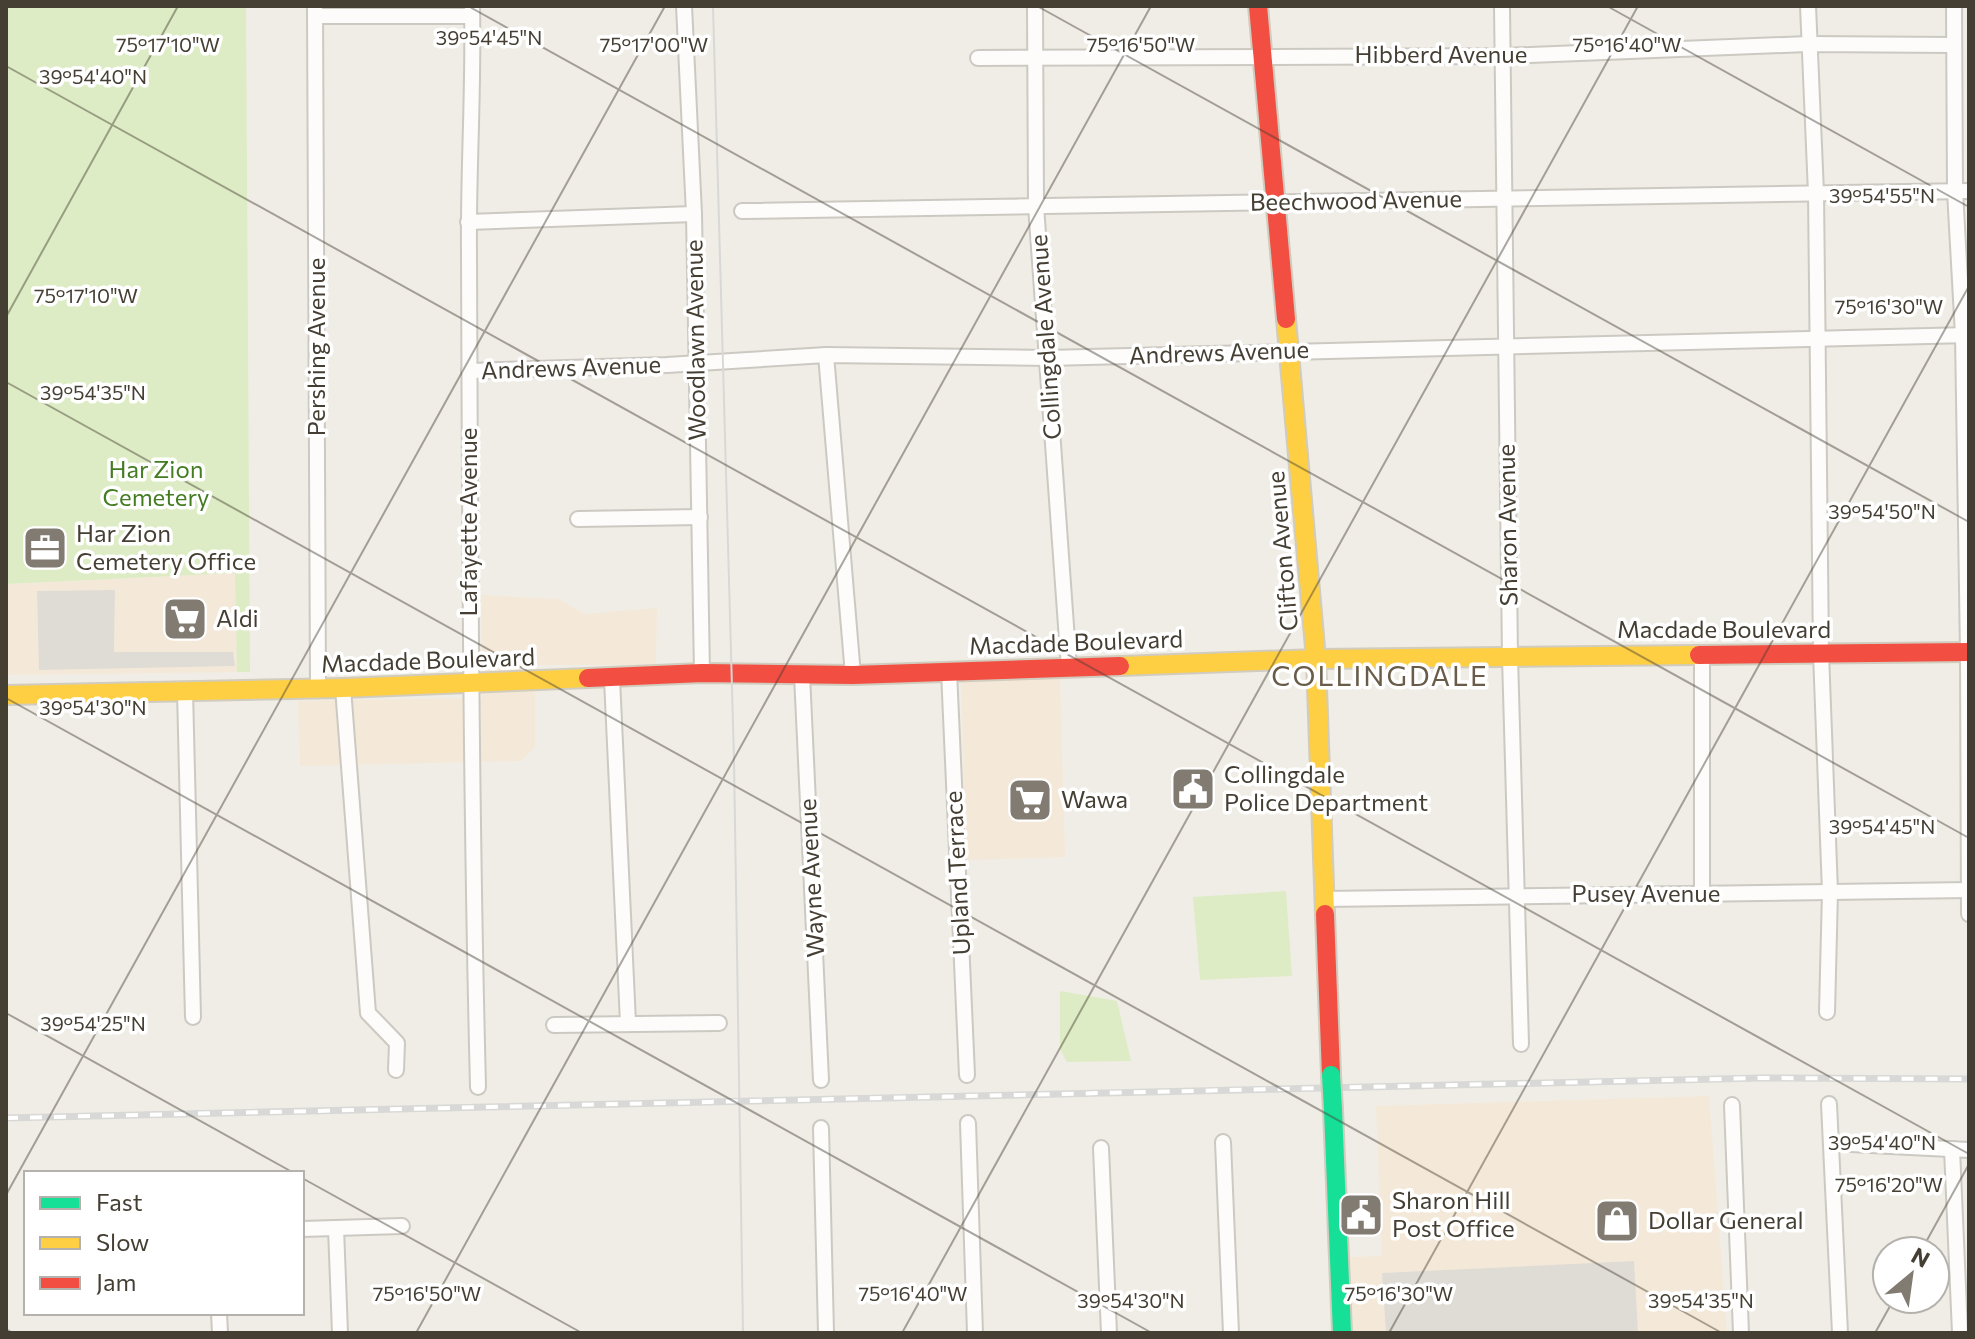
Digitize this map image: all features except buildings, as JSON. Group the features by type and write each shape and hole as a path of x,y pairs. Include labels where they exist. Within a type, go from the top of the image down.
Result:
{"main road":[{"name":"Clifton Avenue","path":"1258,6 1316,659 1342,1333"},
{"name":"Macdade Boulevard","path":"185,691 612,679 702,673 853,675 1316,659 1969,652"},
{"path":"6,695 185,691"}],"street":[{"name":"Woodlawn Avenue","path":"684,6 694,214 702,673"},
{"name":"Collingdale Avenue","path":"1035,6 1038,58 1036,206 1069,668"},
{"name":"Sharon Avenue","path":"1502,6 1510,657 1521,1044"},
{"path":"1808,6 1816,193 1821,653 1830,892 1827,1012"},
{"path":"1954,6 1953,45 1962,191 1966,335 1969,914"},
{"path":"315,11 472,11"},
{"name":"Pershing Avenue","path":"315,11 318,688"},
{"name":"Lafayette Avenue","path":"472,11 475,98 468,222 469,683 478,1087"},
{"name":"Hibberd Avenue","path":"978,58 1503,56 1808,44 1953,45"},
{"name":"Beechwood Avenue","path":"742,211 1962,191"},
{"path":"468,222 694,214"},
{"name":"Andrews Avenue","path":"469,371 826,355 1047,358 1966,335"},
{"path":"826,355 853,675"},
{"path":"578,519 700,517"},
{"path":"1702,653 1702,894"},
{"name":"Upland Terrace","path":"949,671 967,1075"},
{"name":"Wayne Avenue","path":"802,675 821,1080"},
{"path":"612,679 628,1023"},
{"path":"343,688 368,1013 397,1043 396,1070"},
{"path":"185,691 193,1017"},
{"name":"Pusey Avenue","path":"1324,899 1968,890"},
{"path":"554,1025 719,1023"},
{"path":"1829,1104 1840,1333"},
{"path":"1732,1105 1741,1333"},
{"path":"968,1123 975,1333"},
{"path":"821,1128 826,1333"},
{"path":"1223,1142 1231,1333"},
{"path":"1831,1143 1969,1150"},
{"path":"1101,1148 1109,1333"},
{"path":"1952,1149 1960,1333"},
{"path":"304,1229 402,1226"},
{"path":"336,1228 340,1333"}],"shaded area":[{"path":"235,573 237,672 6,675 6,584"},
{"path":"115,590 114,652 233,652 235,666 39,670 37,591"},
{"path":"481,595 558,599 585,614 657,608 656,665 535,665 535,747 521,761 300,766 298,701 482,698"},
{"path":"1060,678 1065,857 966,860 961,681"},
{"path":"1709,1096 1727,1333 1351,1333 1349,1257 1382,1256 1376,1106"},
{"path":"1634,1261 1638,1333 1386,1333 1382,1273"}],"green space":[{"name":"Har Zion Cemetery","path":"6,6 246,6 250,672 237,672 235,573 6,584"},
{"path":"1286,891 1292,976 1200,980 1193,897"},
{"path":"1060,991 1117,1001 1131,1061 1067,1062 1060,1049"}],"tram line":[{"path":"713,6 734,760 743,1333"}],"railway":[{"path":"6,1118 1760,1078 1969,1079"}],"traffic: fast":[{"path":"1331,1075 1333,1110"},
{"path":"1333,1110 1342,1333"}],"traffic: slow":[{"path":"1286,319 1316,659 1325,914"},
{"path":"1120,666 1316,659 1699,655"},
{"path":"6,695 343,688 588,678"}],"traffic: jam":[{"path":"1258,6 1286,319"},
{"path":"1699,655 1969,652"},
{"path":"588,678 702,673 853,675 1120,666"},
{"path":"1325,914 1331,1075"}],"place":[{"name":"Har Zion Cemetery Office","path":"45,548"},
{"name":"Aldi","path":"185,619"},
{"name":"Collingdale Police Department","path":"1193,789"},
{"name":"Wawa","path":"1030,800"},
{"name":"Sharon Hill Post Office","path":"1361,1215"},
{"name":"Dollar General","path":"1617,1221"}],"district":[{"name":"COLLINGDALE","path":"1380,676"}]}
